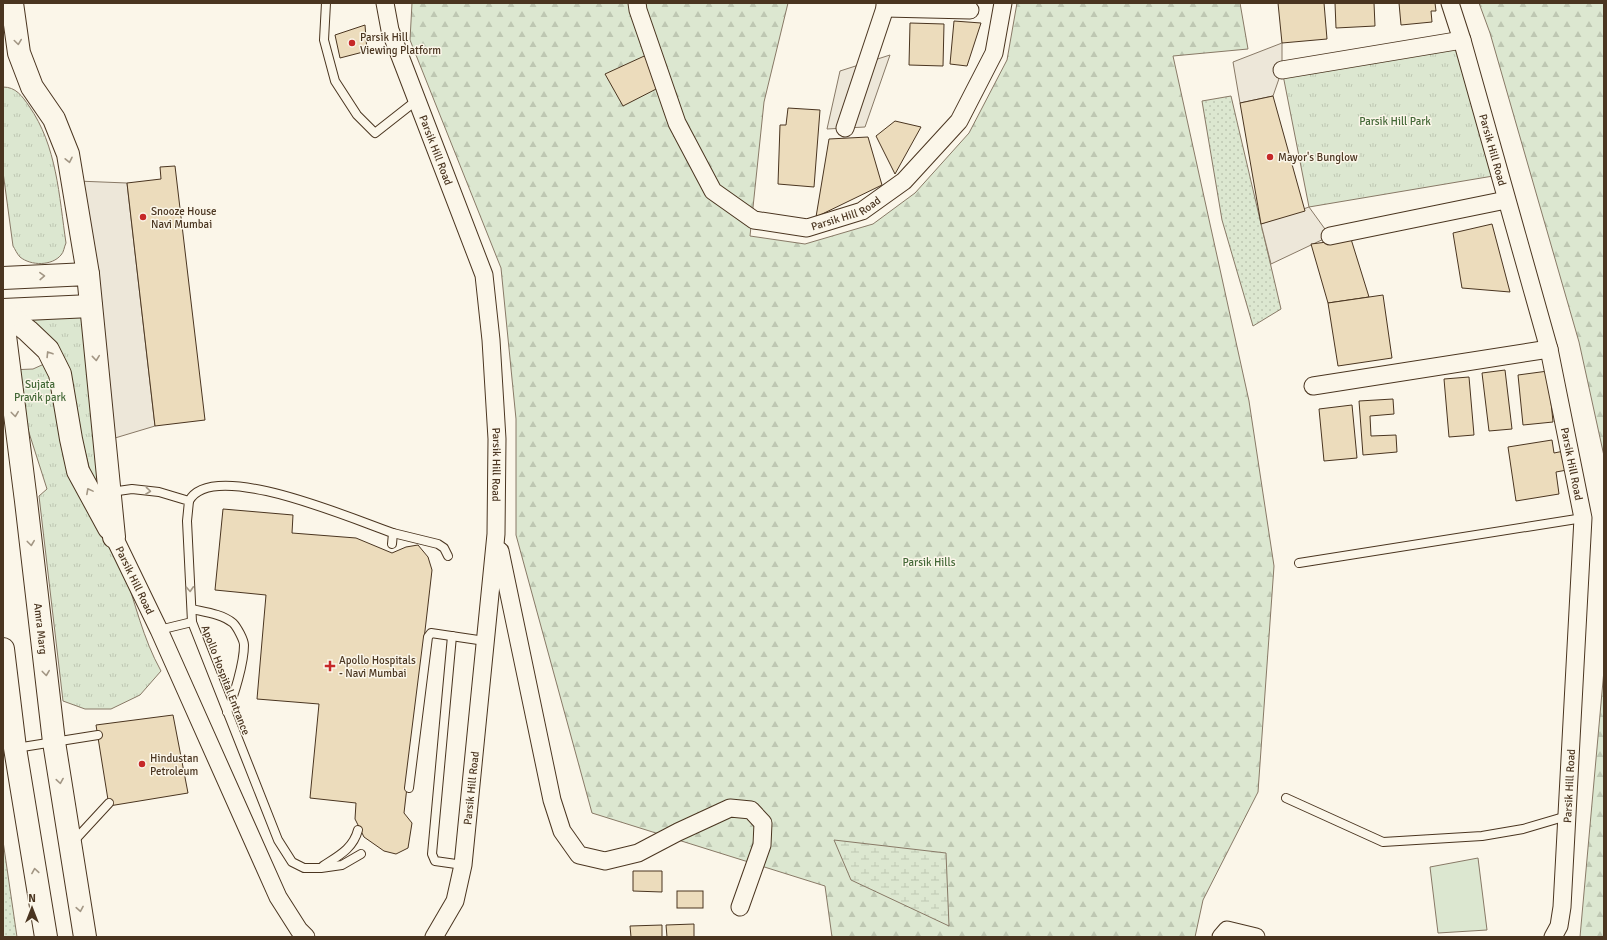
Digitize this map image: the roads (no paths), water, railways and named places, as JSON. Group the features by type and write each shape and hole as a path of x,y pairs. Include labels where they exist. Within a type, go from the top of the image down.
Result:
{"main road":[{"name":"Parsik Hill Road","path":"12,3 19,52 32,87 54,119 68,154 88,274 114,538"},
{"path":"3,278 88,274"},
{"path":"3,310 91,306"},
{"path":"3,310 48,350 60,374 70,439 78,471 114,538"},
{"name":"Amra Marg","path":"3,320 54,742 85,937"},
{"path":"3,649 15,748 46,937"}],"street":[{"name":"Parsik Hill Road","path":"385,3 390,30 484,275 491,340 497,439 496,534 463,865 455,901 434,937"},
{"name":"Parsik Hill Road","path":"637,3 638,10 677,123 713,191 754,220 807,228 862,211 904,181 959,121 994,52 1003,3"},
{"name":"Parsik Hill Road","path":"1450,3 1462,40 1549,349 1583,518 1562,907 1559,926 1553,937"},
{"path":"845,128 885,5 970,10"},
{"path":"1282,70 1462,40"},
{"path":"1330,236 1506,200"},
{"path":"1313,386 1549,349"},
{"path":"496,534 552,800 562,831 579,855 604,861 638,853 678,832 730,808 751,810 763,824 762,846 740,906"},
{"name":"Parsik Hill Road","path":"114,538 159,630 278,897 299,930 306,937"},
{"path":"1221,937 1227,930 1256,937"}],"lane":[{"path":"326,3 324,40 335,81 357,115 375,133 417,100"},
{"path":"110,492 132,489 159,492 189,501 192,495 206,488 224,485 246,487 279,494 330,510 393,533 438,544 444,548 448,556"},
{"name":"Apollo Hospital Entrance","path":"189,501 187,521 192,622 278,840 292,862 304,868 321,868 342,865 361,854"},
{"path":"1299,563 1583,518"},
{"path":"392,544 393,533"},
{"path":"192,609 219,616 234,624 244,644 240,672 233,698 227,712"},
{"path":"159,630 192,622"},
{"path":"409,788 425,650 428,637 431,633 486,641"},
{"path":"452,636 432,854 435,861 463,865"},
{"path":"15,748 98,736"},
{"path":"1286,798 1382,842 1482,836 1523,829 1568,816"},
{"path":"70,845 109,803"},
{"path":"321,868 347,850 356,839 358,830"}],"place":[{"name":"Parsik Hill Viewing Platform","path":"352,43"},
{"name":"Mayor's Bunglow","path":"1270,157"},
{"name":"Snooze House Navi Mumbai","path":"143,217"},
{"name":"Apollo Hospitals - Navi Mumbai","path":"330,666"},
{"name":"Hindustan Petroleum","path":"142,764"}],"park label":[{"name":"Parsik Hill Park","path":"1395,121"},
{"name":"Sujata Pravik park","path":"40,390"},
{"name":"Parsik Hills","path":"929,562"}]}
